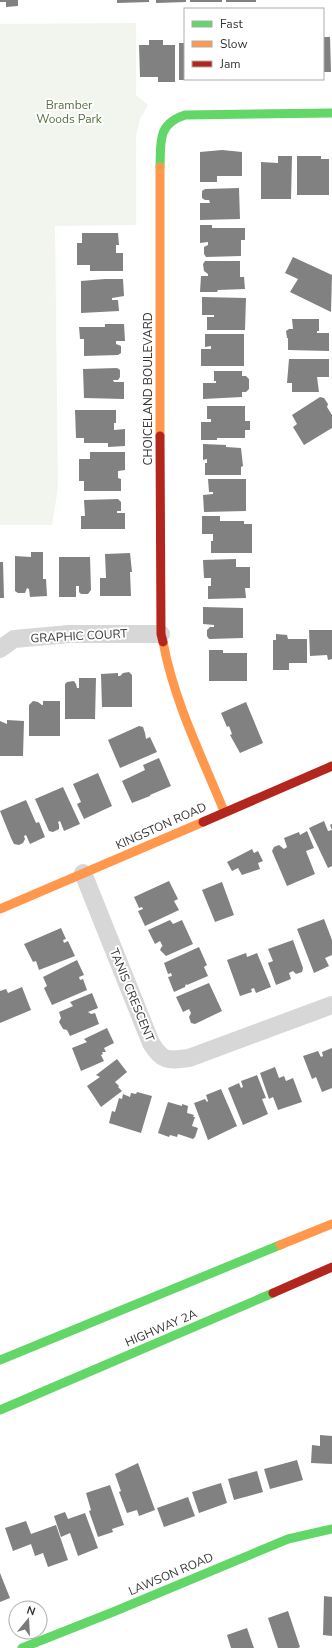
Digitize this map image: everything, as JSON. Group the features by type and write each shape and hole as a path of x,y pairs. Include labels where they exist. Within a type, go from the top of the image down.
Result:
{"main road":[{"name":"CHOICELAND BOULEVARD","path":"224,811 177,698 168,669 161,634 160,173 163,134 168,123 177,117 185,115 332,113"},
{"name":"KINGSTON ROAD","path":"0,909 224,811 332,766"},
{"path":"0,1360 332,1224"},
{"name":"HIGHWAY 2A","path":"0,1410 332,1267"},
{"name":"LAWSON ROAD","path":"22,1648 113,1612 288,1538 332,1529"}],"street":[{"name":"GRAPHIC COURT","path":"0,649 14,639 69,634 161,634"},
{"name":"TANIS CRESCENT","path":"83,873 150,1043 159,1056 173,1061 189,1058 332,1005"}],"green space":[{"name":"Bramber Woods Park","path":"136,23 136,95 148,105 140,119 136,136 136,225 55,226 58,488 52,525 0,525 0,24"}],"building":[{"path":"0,0 18,0 18,6 6,7 6,2 0,2"},
{"path":"117,0 149,0 149,2 117,3"},
{"path":"156,0 186,0 186,2 156,3"},
{"path":"190,0 222,0 222,2 190,2"},
{"path":"226,0 256,0 256,2 226,2"},
{"path":"324,37 330,37 331,72 324,72"},
{"path":"149,40 163,40 163,45 175,45 175,82 158,82 158,77 140,77 139,45 149,45"},
{"path":"179,43 184,43 184,80 179,80"},
{"path":"222,150 242,152 242,176 217,176 217,182 200,182 200,152"},
{"path":"278,156 292,156 291,199 261,199 261,162 278,163"},
{"path":"297,156 321,156 321,159 329,159 329,195 297,195"},
{"path":"239,188 240,219 200,220 200,203 210,203 209,200 202,198 202,191 205,189"},
{"path":"200,225 212,225 212,228 245,228 245,240 241,240 241,256 206,257 204,254 204,247 208,245 208,242 200,243"},
{"path":"82,233 118,233 119,245 116,245 116,253 123,253 123,271 90,271 90,265 77,265 77,243 82,243"},
{"path":"293,257 332,275 331,312 290,292 298,279 285,273"},
{"path":"205,261 240,261 240,277 244,277 245,289 200,292 201,276 208,276 208,274 204,271 203,264"},
{"path":"123,279 124,296 112,298 112,300 118,300 119,311 81,313 81,281"},
{"path":"202,297 246,298 245,330 207,330 207,317 214,317 214,315 202,315"},
{"path":"292,319 319,319 319,331 317,331 317,333 329,333 329,351 288,350 288,338 286,331 293,329"},
{"path":"105,324 124,324 125,341 116,341 116,344 121,346 121,353 118,355 84,356 84,339 80,339 79,327 105,327"},
{"path":"205,334 244,334 244,366 201,366 201,349 211,349 211,346 205,347"},
{"path":"289,359 329,359 329,377 317,377 319,392 292,392 292,383 287,383"},
{"path":"117,368 120,370 120,377 118,380 113,380 114,382 124,382 124,399 84,398 83,369"},
{"path":"214,371 242,371 242,376 246,376 249,379 249,389 246,392 242,392 242,397 203,399 203,383 216,383 216,381 214,381"},
{"path":"320,397 324,398 328,404 327,407 332,415 332,428 304,445 293,427 297,424 292,415"},
{"path":"207,406 245,406 245,421 250,421 250,430 245,430 245,438 217,438 217,440 201,440 201,422 211,422 211,419 207,419"},
{"path":"75,410 116,410 116,423 114,423 114,430 125,429 125,446 108,447 108,443 84,443 84,438 76,438"},
{"path":"203,444 226,445 226,447 241,448 243,466 241,467 241,475 205,475 205,463 207,463 207,459 203,460"},
{"path":"90,452 125,452 125,470 118,471 118,478 121,479 121,491 84,491 84,481 79,481 79,459 90,459"},
{"path":"208,479 246,479 246,511 204,512 203,495 213,494 213,492 209,492"},
{"path":"118,499 121,502 121,511 117,511 117,513 125,513 125,529 81,529 81,516 85,516 84,500"},
{"path":"202,516 220,516 220,521 244,521 244,524 252,524 252,553 211,553 211,541 213,541 213,534 202,534"},
{"path":"31,552 43,552 43,579 46,579 47,596 30,597 29,589 27,588 25,593 18,593 15,591 15,556 31,557"},
{"path":"130,553 132,572 130,572 131,596 100,596 100,578 106,578 105,554"},
{"path":"59,557 90,557 91,590 88,594 81,594 79,592 79,586 76,586 76,597 59,597"},
{"path":"236,559 236,567 250,567 250,588 245,588 246,598 208,599 208,586 211,586 211,578 204,578 203,560"},
{"path":"0,562 3,562 4,598 0,598"},
{"path":"203,607 243,608 243,638 209,639 207,636 207,630 210,627 214,627 214,625 203,624"},
{"path":"309,630 332,630 332,659 328,660 327,655 310,656"},
{"path":"276,634 287,635 288,639 307,639 307,663 289,663 289,670 273,670 273,640 276,640"},
{"path":"209,650 223,650 223,653 247,653 247,681 209,681"},
{"path":"129,672 132,675 132,707 102,707 101,674 118,673 118,676 120,676 123,673"},
{"path":"79,678 96,678 95,719 65,719 65,684 67,682 74,681 77,688 79,688"},
{"path":"33,701 43,705 43,701 60,701 60,736 29,736 29,705"},
{"path":"246,702 263,743 240,753 230,735 232,734 229,726 227,727 221,713"},
{"path":"7,720 24,721 23,756 0,756 0,721 7,724"},
{"path":"139,726 143,727 146,739 150,737 157,752 120,768 108,740"},
{"path":"159,758 171,786 132,803 122,781 145,770 143,765"},
{"path":"98,773 112,806 84,819 77,804 81,802 73,784"},
{"path":"63,787 80,824 64,831 60,821 58,822 59,829 53,832 49,831 35,799"},
{"path":"26,800 36,823 39,822 45,837 30,844 26,835 24,836 25,839 23,843 19,845 14,844 0,811"},
{"path":"324,821 328,831 332,830 332,866 328,868 309,828"},
{"path":"307,831 314,848 306,851 315,874 287,886 272,851 274,847 279,845 284,849 287,847 284,838 299,832 300,835"},
{"path":"252,849 254,853 258,851 263,861 258,863 260,869 242,875 238,868 232,871 227,862"},
{"path":"169,881 178,899 174,901 179,910 145,926 138,911 143,909 142,907 139,908 134,897"},
{"path":"222,882 234,915 215,922 202,890"},
{"path":"324,919 332,940 332,955 325,958 329,966 314,973 297,929"},
{"path":"170,920 173,924 182,920 193,944 166,956 160,950 162,946 163,947 160,941 155,944 148,930"},
{"path":"61,928 66,939 63,940 64,943 68,941 75,956 39,970 36,961 33,962 24,944"},
{"path":"293,940 303,968 302,972 296,974 293,971 289,973 291,979 276,985 268,963 273,961 268,949"},
{"path":"199,947 207,965 204,967 208,976 187,985 186,984 185,987 174,992 168,977 172,976 171,973 168,974 164,963"},
{"path":"246,953 247,957 257,953 271,987 256,993 254,988 251,989 252,992 240,996 227,960"},
{"path":"77,960 84,975 79,977 80,980 83,979 87,990 52,1005 44,988 47,986 43,977"},
{"path":"209,983 222,1011 195,1024 191,1023 189,1017 191,1013 189,1009 183,1012 176,997"},
{"path":"22,987 31,1010 0,1023 0,991 6,989 8,993"},
{"path":"92,993 98,1008 88,1012 91,1014 95,1013 99,1024 70,1036 67,1030 63,1029 59,1022 61,1018 59,1012 73,1006 70,1002"},
{"path":"107,1028 114,1043 104,1048 106,1052 102,1052 103,1054 101,1055 104,1061 81,1071 72,1048 87,1042 84,1039"},
{"path":"332,1048 332,1088 322,1092 316,1077 312,1079 303,1056 318,1051 321,1057 323,1056 322,1052"},
{"path":"117,1059 127,1072 115,1082 122,1091 101,1107 87,1086 100,1077 96,1075"},
{"path":"275,1067 279,1078 284,1076 286,1081 293,1078 302,1102 278,1110 273,1097 269,1099 260,1073"},
{"path":"257,1075 266,1098 262,1099 268,1114 243,1125 228,1088 239,1083 241,1088 243,1087 241,1081"},
{"path":"221,1089 237,1126 208,1140 194,1103 205,1099 207,1102 206,1095"},
{"path":"137,1092 152,1096 141,1133 109,1123 112,1111 115,1112 119,1098 122,1099 123,1094 130,1097 131,1093 136,1094"},
{"path":"168,1102 188,1106 187,1113 194,1115 193,1117 195,1117 192,1126 198,1128 193,1139 178,1134 177,1137 170,1135 169,1137 158,1133"},
{"path":"320,1435 332,1436 332,1464 311,1463 312,1445 320,1446"},
{"path":"297,1460 303,1480 270,1489 264,1469"},
{"path":"138,1463 155,1510 139,1516 137,1510 127,1513 119,1492 121,1491 115,1474"},
{"path":"257,1471 263,1492 234,1500 228,1479"},
{"path":"221,1483 227,1503 199,1513 192,1492"},
{"path":"110,1485 124,1525 112,1529 113,1532 98,1537 89,1511 91,1510 86,1493"},
{"path":"188,1497 195,1516 164,1527 157,1508"},
{"path":"65,1512 68,1519 85,1513 98,1548 78,1556 70,1533 61,1537 54,1516"},
{"path":"26,1521 31,1534 56,1525 68,1560 48,1567 43,1553 35,1556 31,1544 13,1551 5,1528"},
{"path":"0,1573 10,1598 0,1602"},
{"path":"324,1596 332,1597 332,1636 323,1635"},
{"path":"288,1611 300,1647 278,1648 268,1618"},
{"path":"247,1628 254,1648 231,1648 227,1635"}],"traffic: fast":[{"path":"160,167 162,135 169,123 185,115 332,113"},
{"path":"0,1360 280,1245"},
{"path":"0,1410 273,1293"},
{"path":"22,1648 288,1539 332,1529"}],"traffic: slow":[{"path":"160,167 160,436"},
{"path":"163,642 181,707 224,811"},
{"path":"0,909 203,822"},
{"path":"280,1245 332,1224"}],"traffic: jam":[{"path":"160,436 161,634 163,642"},
{"path":"203,822 332,766"},
{"path":"273,1293 332,1267"}]}
